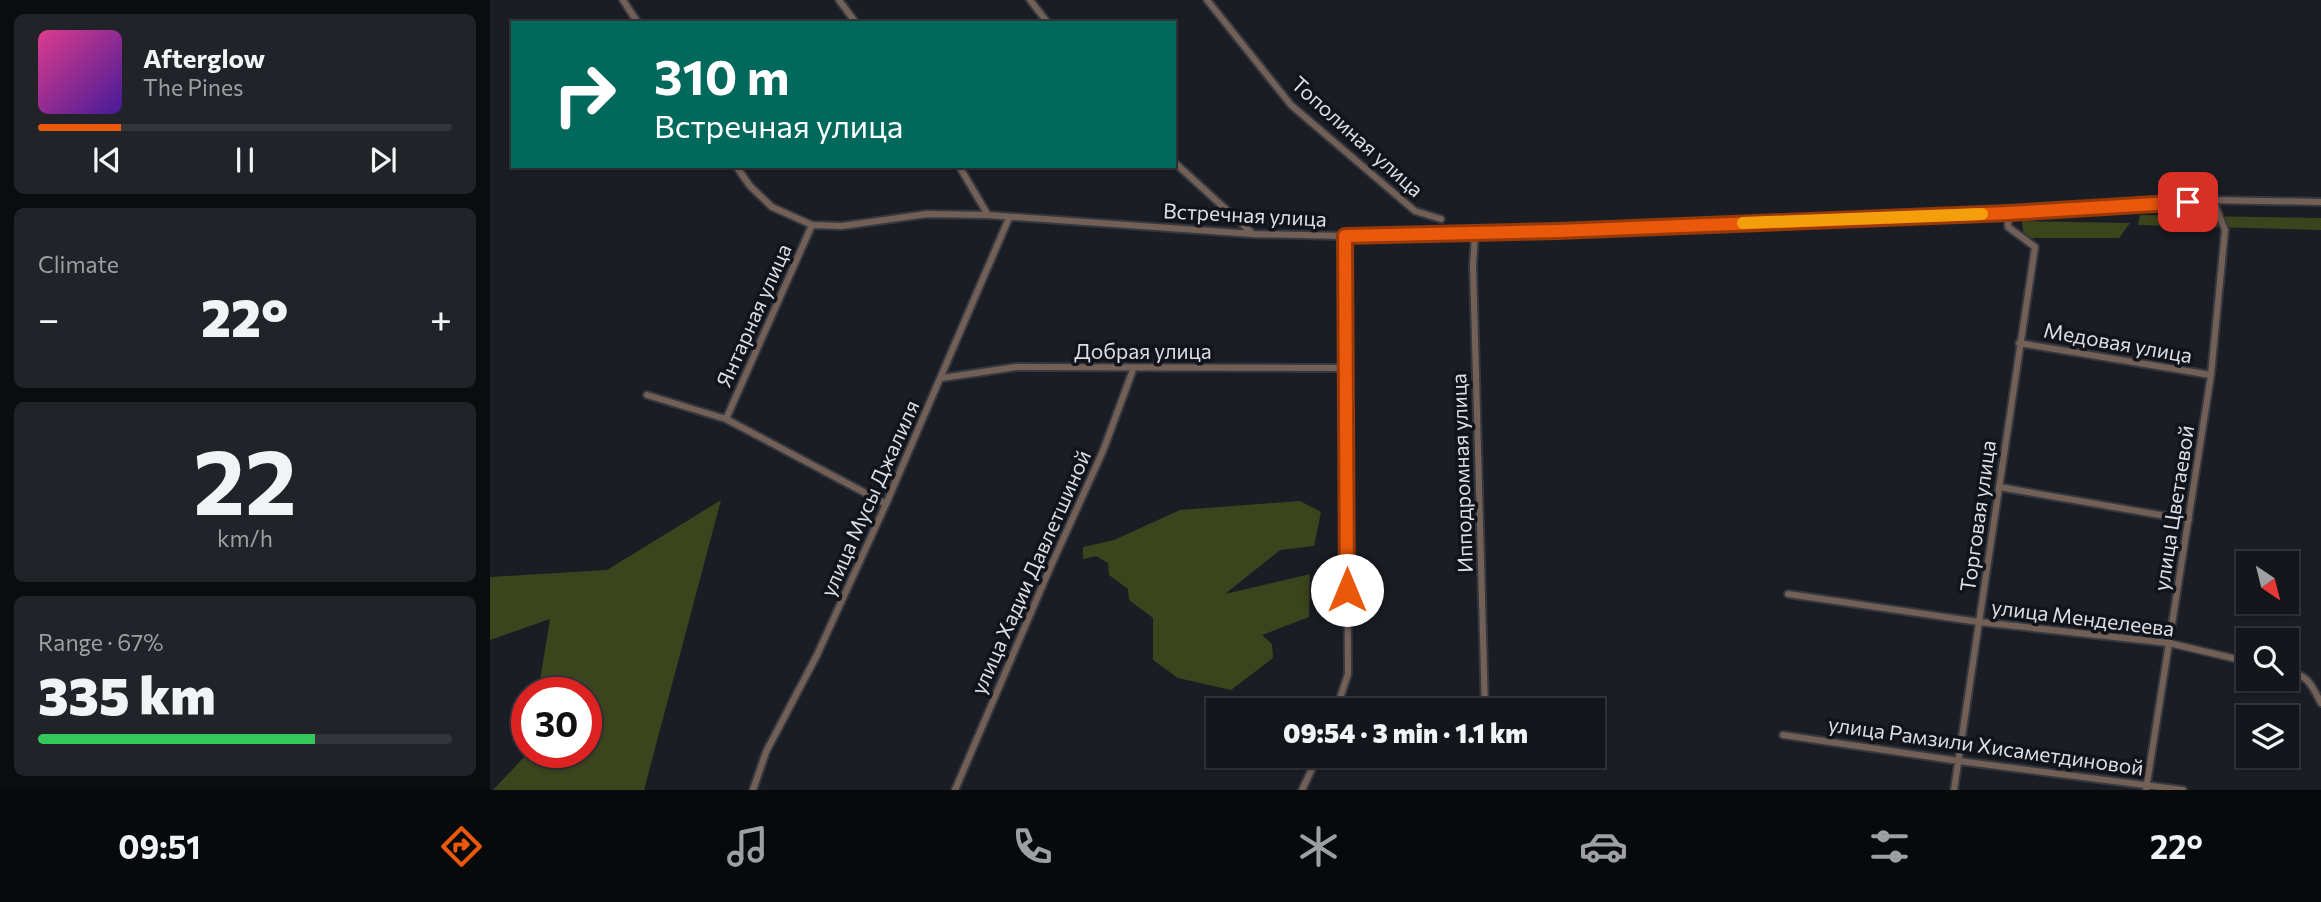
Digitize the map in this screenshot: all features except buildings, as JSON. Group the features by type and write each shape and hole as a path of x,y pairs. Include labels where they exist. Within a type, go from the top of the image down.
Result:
{"street":[{"path":"623,0 637,21"},
{"path":"839,0 855,21"},
{"path":"1030,0 1046,21"},
{"name":"Тополиная улица","path":"1207,0 1291,105 1415,211 1441,219"},
{"path":"1176,164 1253,234"},
{"name":"Встречная улица","path":"737,168 750,186 772,207 812,225 842,226 927,214 988,215 1253,234 1475,234 2008,213 2213,200 2321,202"},
{"path":"960,168 988,215"},
{"path":"2197,194 2213,200"},
{"name":"улица Цветаевой","path":"2147,787 2211,375 2225,230 2213,200"},
{"name":"Торговая улица","path":"1954,790 2035,247 2008,227 2008,213"},
{"name":"улица Мусы Джалиля","path":"753,790 766,752 817,655 886,505 1009,218"},
{"name":"Янтарная улица","path":"726,419 812,225"},
{"name":"Ипподромная улица","path":"1475,234 1473,265 1485,698"},
{"path":"1340,698 1348,674 1345,236"},
{"name":"Медовая улица","path":"2020,343 2211,375"},
{"name":"Добрая улица","path":"942,378 1016,367 1346,368"},
{"name":"улица Хадии Давлетшиной","path":"955,790 1103,451 1134,367"},
{"path":"647,395 726,419 886,505"},
{"path":"1999,487 2189,520"},
{"name":"улица Менделеева","path":"1788,594 1979,622 2169,643 2236,659"},
{"path":"2299,674 2308,679 2321,703"},
{"name":"улица Рамзили Хисаметдиновой","path":"1783,734 1959,761 2183,790"},
{"path":"1302,790 1312,768"}],"green space":[{"path":"2140,215 2321,218 2321,230 2138,225"},
{"path":"2022,221 2130,223 2119,238 2024,238"},
{"path":"721,500 644,790 493,790 514,768 602,768 602,677 541,677 550,619 490,640 490,577 607,570"},
{"path":"1300,501 1321,512 1314,546 1280,550 1225,594 1310,574 1309,617 1262,635 1272,644 1273,658 1231,690 1178,678 1153,660 1153,618 1129,600 1128,589 1109,575 1108,563 1096,556 1083,559 1083,547 1114,540 1180,510"}],"slow traffic":[{"path":"1743,223 1982,214"}],"route":[{"path":"1347,590 1345,236 1475,234 2008,213 2188,202"}]}
